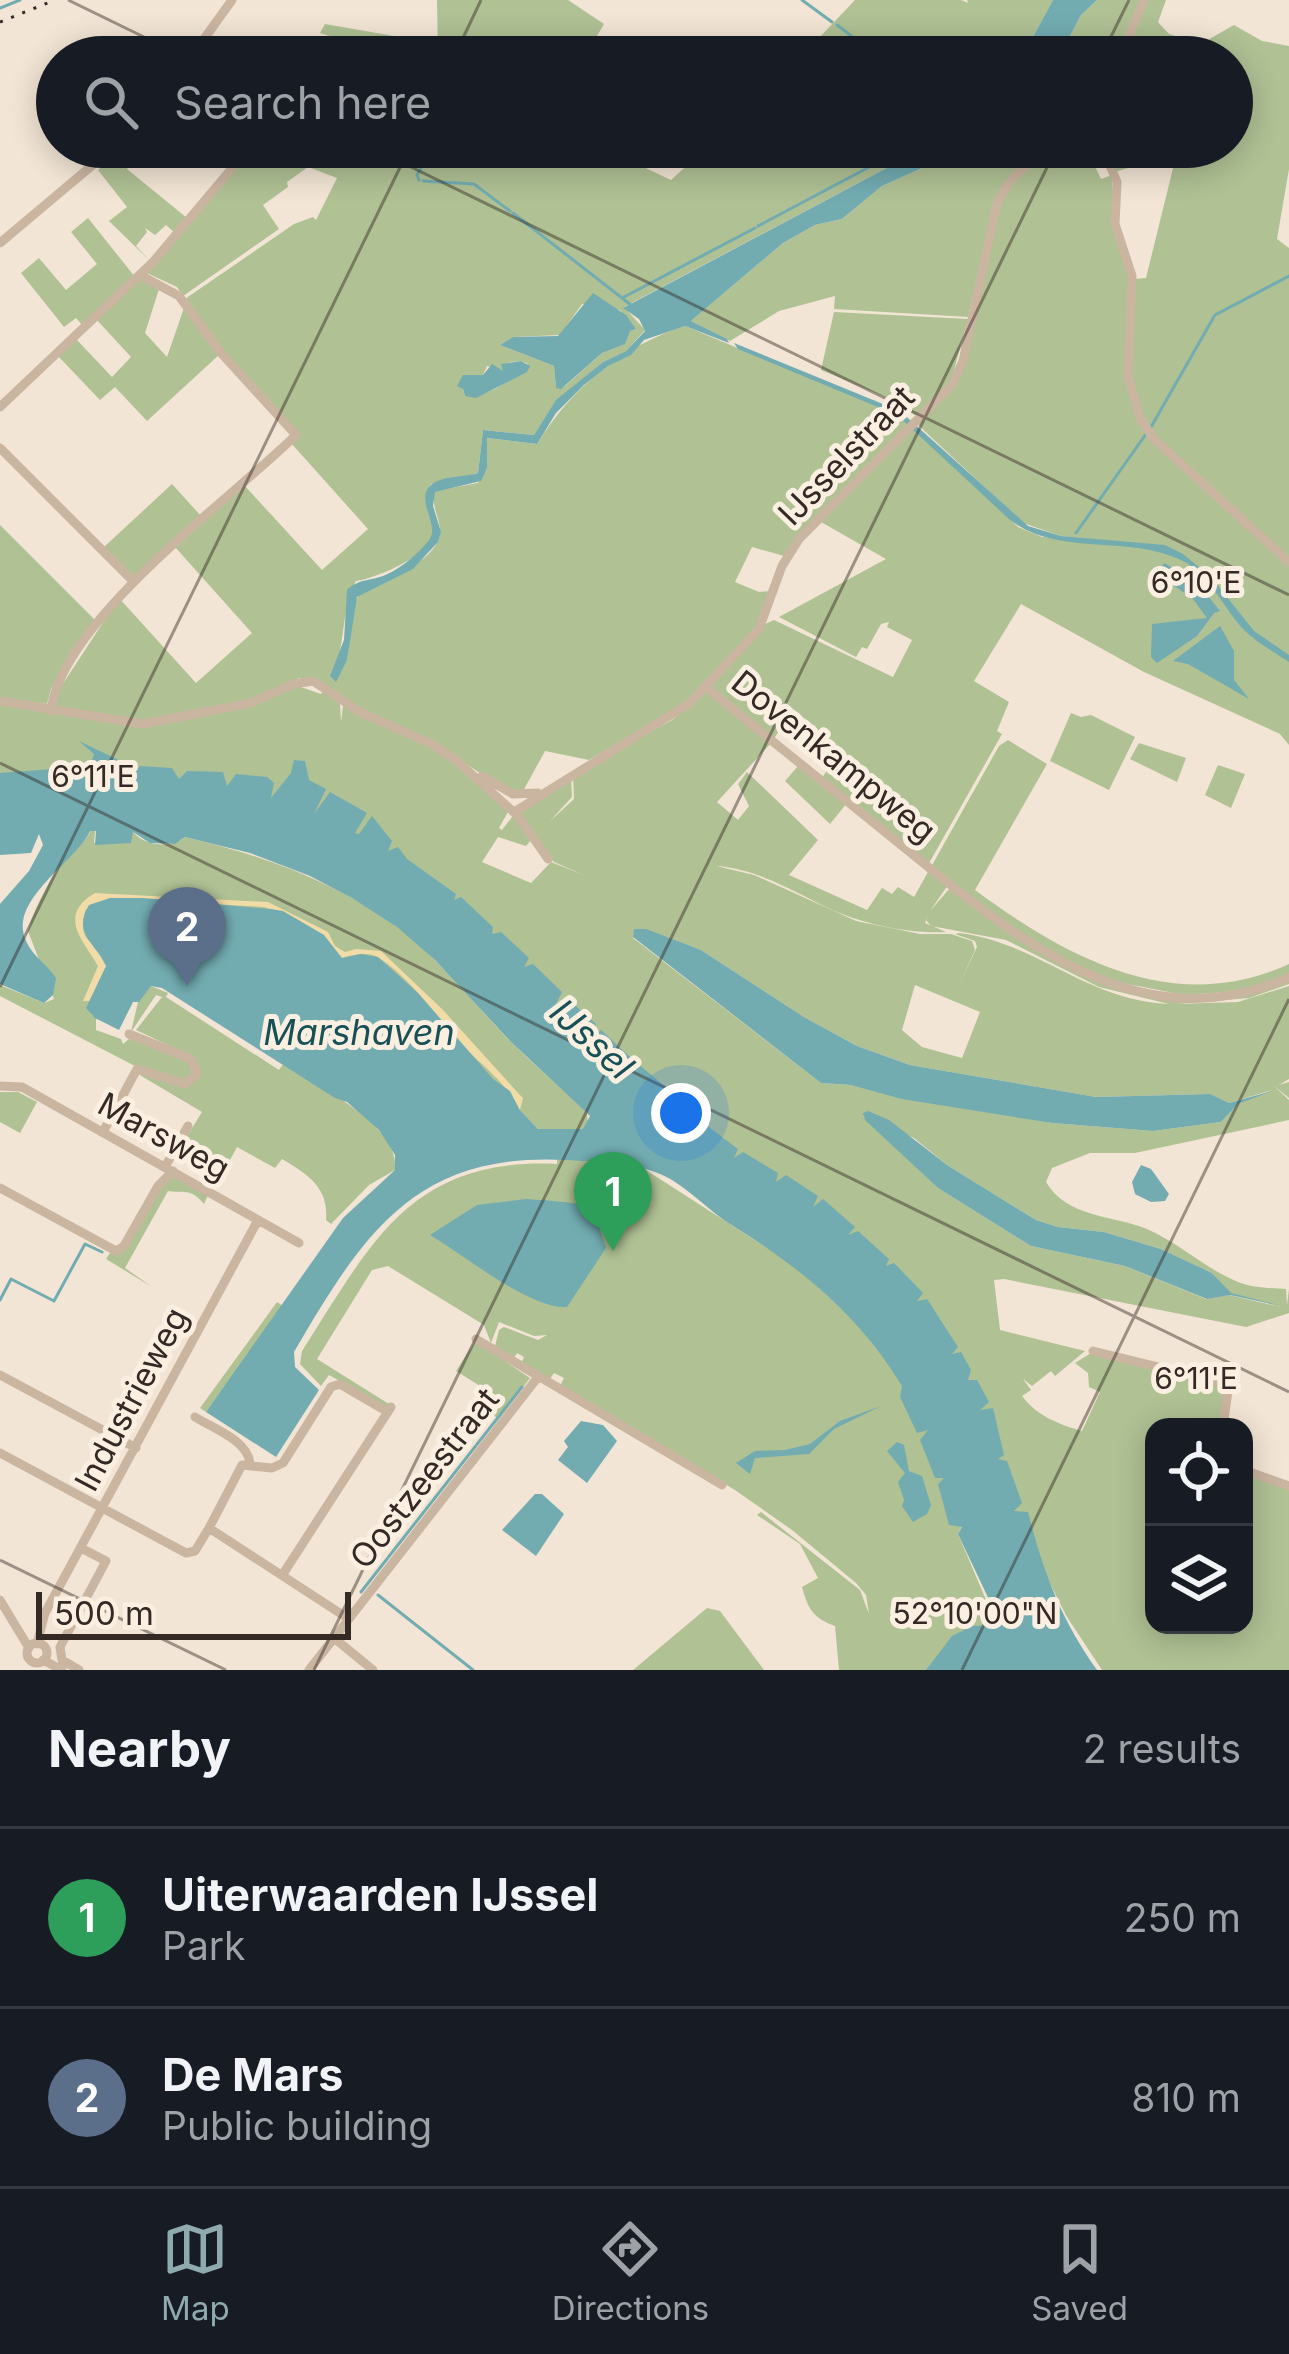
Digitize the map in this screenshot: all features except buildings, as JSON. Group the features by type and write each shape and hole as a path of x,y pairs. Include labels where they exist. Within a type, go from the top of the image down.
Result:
{"street":[{"path":"206,36 232,0"},
{"path":"1129,36 1144,0"},
{"path":"0,243 89,168"},
{"path":"0,407 140,275 232,168"},
{"name":"IJsselstraat","path":"514,812 682,711 758,629 782,566 799,539 958,374 997,202 1023,168"},
{"path":"1112,168 1118,182 1114,220 1132,276 1128,370 1140,418 1153,439 1289,562"},
{"path":"51,711 58,682 134,581 296,436 215,345 179,296 140,275"},
{"path":"0,448 134,581"},
{"path":"0,700 143,724 251,703 313,681 360,712 432,744 513,794 550,790"},
{"name":"Dovenkampweg","path":"705,686 1015,935 1082,974 1156,995 1204,998 1256,990 1289,977"},
{"path":"458,760 514,812 548,859"},
{"path":"103,1132 137,1069 178,1083 190,1082 197,1074 191,1059 130,1034"},
{"name":"Marsweg","path":"0,1086 22,1088 299,1243"},
{"path":"0,1188 116,1251 124,1246 169,1169 188,1126"},
{"name":"Industrieweg","path":"33,1656 51,1604 258,1220"},
{"path":"476,1339 722,1485"},
{"path":"1093,1351 1224,1383 1228,1391 1224,1418"},
{"name":"Oostzeestraat","path":"309,1670 538,1376"},
{"path":"0,1391 3,1377 136,1448"},
{"path":"246,1464 272,1468 284,1463 336,1384 390,1409 283,1574"},
{"path":"0,1453 186,1553 196,1551 249,1454 195,1417"},
{"path":"1253,1473 1289,1486"},
{"path":"209,1528 349,1618"},
{"path":"70,1670 59,1651 106,1561 81,1548"},
{"path":"0,1600 33,1656 70,1670"},
{"path":"334,1638 373,1670"}],"green space":[{"path":"437,0 568,0 604,24 597,36 438,36"},
{"path":"855,0 1053,0 1033,36 821,36"},
{"path":"1097,0 1141,0 1125,36 1070,36 1081,15"},
{"path":"1145,0 1166,0 1158,22 1176,36 1130,36"},
{"path":"325,24 394,36 330,36 320,33"},
{"path":"1234,25 1262,41 1289,46 1289,169 1277,239 1289,248 1289,745 1280,734 1144,672 1021,604 974,681 1009,702 997,731 1002,734 928,865 822,778 841,749 792,708 774,739 710,687 763,625 774,620 893,677 912,640 887,627 889,622 881,624 867,649 862,647 856,657 779,617 886,559 821,522 912,427 1018,527 1042,537 1152,545 1061,536 1023,523 916,423 954,383 999,198 1025,168 1096,168 1101,179 1112,175 1112,209 1129,272 1129,368 1134,279 1146,278 1173,168 1253,168 1253,36 1215,36"},
{"path":"128,168 187,218 175,233 166,225 155,235 145,228 136,246 150,261 109,221 127,207 98,170"},
{"path":"235,168 307,168 263,205 279,229 183,296 177,287 147,273"},
{"path":"311,168 646,168 671,180 684,168 886,168 624,307 645,330 626,351 603,362 556,401 534,435 483,430 478,473 431,484 428,502 433,530 424,548 390,570 356,581 336,668 347,660 359,595 432,551 440,530 435,491 478,483 487,468 486,438 537,444 566,405 601,371 641,345 685,326 891,412 910,425 784,556 752,547 735,582 759,592 770,591 756,626 687,702 589,760 545,751 522,793 498,785 445,750 365,712 315,679 299,678 246,701 143,723 56,709 53,699 119,598 196,683 252,633 175,547 244,485 322,570 368,529 291,443 298,436 227,356 185,299 294,224 316,220 337,178","holes":["582,304 620,310 636,329 624,344 602,353 565,386 556,388 554,366 500,345 513,337 560,335","510,362 528,364 491,391 465,396 463,389 483,375 487,366 503,371"]},
{"path":"922,168 1020,168 995,199 968,317 834,309 835,296 779,311 730,341 691,321 783,243 815,225 842,219 882,186"},
{"path":"88,218 135,277 83,326 76,318 64,327 21,273 39,258 66,290 97,264 71,232"},
{"path":"139,279 160,286 145,333 167,357 184,308 220,354 147,421 115,387 100,400 58,356 76,339 112,377 131,357 96,319"},
{"path":"834,312 968,319 951,381 916,416 888,398 821,370"},
{"path":"172,484 201,516 134,577 104,547"},
{"path":"0,525 96,621 51,689 47,704 0,698"},
{"path":"295,685 321,694 325,689 340,703 341,722 343,706 439,750 508,812 502,830 512,817 571,777 572,797 550,821 574,799 573,775 672,720 707,691 772,742 717,802 738,820 749,806 738,784 747,772 818,840 789,875 867,910 882,888 892,894 898,887 914,897 928,872 948,885 930,911 950,888 1082,975 1204,999 1289,979 1289,984 1249,998 1176,1004 1238,1002 1289,986 1289,1079 1279,1085 1289,1082 1289,1098 1273,1085 1289,1100 1289,1120 1135,1153 1090,1153 1052,1168 1046,1182 1066,1203 1147,1229 1238,1282 1286,1289 1287,1305 1289,1289 1289,1313 1246,1327 994,1280 1000,1330 1085,1351 1055,1376 1051,1371 1032,1386 1023,1379 1031,1390 1022,1396 1056,1422 1082,1431 1100,1392 1089,1387 1088,1373 1075,1363 1091,1353 1225,1385 1222,1418 1145,1418 1145,1634 1253,1634 1253,1474 1289,1488 1289,1670 1102,1670 1067,1617 1013,1511 968,1380 917,1302 660,1101 587,1037 455,902 0,782 0,702 128,726 209,713","holes":["498,837 526,846 531,840 554,862 584,875 551,862 531,883 482,862","716,866 760,876 870,923 946,932 933,926 1006,940 1099,987 1169,1004 1113,993 1088,983 1015,948 960,933 955,934 975,941 977,947 959,985 975,950 972,941 856,921 754,875","634,930 646,930 701,950 804,1017 857,1046 910,1065 1096,1097 1209,1094 1229,1103 1272,1090 1238,1104 1221,1122 1153,1131 1052,1123 821,1083 633,938","915,985 980,1012 962,1058 922,1047 902,1030","863,1116 914,1138 947,1165 1036,1220 1104,1232 1161,1249 1212,1273 1230,1293 1281,1307 1229,1295 1206,1299 1125,1266 1031,1246 938,1188"]},
{"path":"1071,713 1091,715 1135,737 1109,790 1050,761"},
{"path":"1008,740 1047,764 975,890 1047,938 1124,972 1164,982 1205,984 1247,979 1289,964 1289,976 1236,990 1191,994 1149,990 1110,979 1036,942 931,867 999,746"},
{"path":"1139,743 1186,758 1177,782 1130,759"},
{"path":"799,765 847,803 830,824 785,781"},
{"path":"1218,765 1245,774 1231,808 1205,795"},
{"path":"95,831 94,843 133,832 159,844 185,837 213,844 295,871 372,910 426,952 587,1113 588,1127 798,1268 854,1320 930,1429 962,1526 958,1534 998,1628 1025,1670 839,1670 835,1626 812,1612 802,1587 818,1578 800,1544 757,1515 761,1512 860,1590 869,1614 866,1595 856,1583 735,1490 560,1386 564,1378 554,1373 550,1379 521,1364 524,1357 517,1353 513,1359 495,1346 504,1327 538,1340 547,1335 534,1336 499,1322 491,1343 484,1325 388,1266 372,1270 317,1359 389,1404 386,1407 329,1375 321,1386 300,1364 302,1351 350,1276 400,1215 430,1192 465,1175 507,1166 557,1164 558,1131 538,1129 519,1109 104,960 91,1014 96,1030 123,1044 129,1039 190,1059 195,1072 182,1082 133,1065 0,996 0,985 44,1003 54,999 28,931 54,874"},
{"path":"151,986 279,1070 283,1064 354,1108 385,1137 395,1170 369,1185 331,1224 320,1190 282,1159 275,1168 237,1147 224,1171 181,1146 202,1112 138,1074 179,1085 194,1081 191,1056 136,1030 162,997 156,995 131,1032 138,1002"},
{"path":"0,1092 18,1092 37,1102 20,1133 0,1122"},
{"path":"173,1176 208,1195 204,1204 191,1193 168,1191 125,1268 152,1287 106,1259 120,1252 157,1191"},
{"path":"277,1302 283,1306 206,1412 200,1408"},
{"path":"475,1341 530,1378 499,1419 490,1413 493,1394 456,1371"},
{"path":"707,1608 720,1611 764,1670 633,1670"}],"sand":[{"path":"95,893 268,902 328,932 335,946 345,952 381,951 443,1010 523,1098 520,1110 499,1080 392,967 370,955 342,958 297,919 264,907 110,898 86,909 83,930 105,967 90,1001 83,1001 98,966 75,920 83,902"}],"water":[{"path":"1053,0 1097,0 1081,15 1070,36 1033,36"},
{"path":"886,168 922,168 882,186 842,219 815,225 783,243 691,321 729,343 685,326 644,340 631,355 584,385 556,413 537,444 487,438 487,468 481,481 435,492 438,542 413,569 357,597 347,660 336,682 330,676 344,640 347,590 395,570 425,545 432,534 427,491 440,480 478,473 483,430 534,435 556,400 603,362 626,351 645,331 639,319 623,308"},
{"path":"593,293 626,315 636,329 630,331 625,344 602,353 561,389 556,388 554,366 500,345 513,337 558,336"},
{"path":"734,343 900,411 1028,526 1061,536 1165,545 1183,554 1211,577 1254,631 1289,655 1289,662 1243,629 1208,582 1181,560 1160,552 1071,542 1029,531 1010,520 897,415 738,349"},
{"path":"521,361 530,366 527,372 476,398 465,396 457,386 463,375 483,375 492,364 503,371 501,364"},
{"path":"1164,563 1196,581 1220,611 1197,636 1157,663 1151,657 1152,624 1207,618 1193,599 1157,574"},
{"path":"1220,626 1234,651 1234,680 1249,699 1188,664 1173,661"},
{"path":"79,741 131,766 132,776 140,766 172,768 179,779 187,771 223,772 227,786 236,774 267,777 274,783 271,798 291,773 294,760 305,761 309,780 326,789 314,814 330,792 367,813 355,833 372,816 392,841 388,851 398,847 407,859 456,894 454,900 461,897 493,927 492,934 501,932 529,958 524,967 533,964 562,992 556,1004 567,998 596,1024 590,1038 601,1030 631,1058 625,1070 637,1063 668,1089 661,1103 674,1095 701,1121 699,1132 706,1125 738,1149 734,1158 743,1152 778,1173 776,1182 786,1175 818,1196 813,1207 823,1199 855,1227 848,1235 858,1231 889,1259 886,1266 894,1263 923,1293 917,1301 927,1299 958,1347 952,1354 961,1352 971,1370 968,1380 977,1380 989,1402 980,1410 993,1408 1004,1455 998,1459 1007,1461 1022,1503 1014,1511 1028,1512 1055,1594 1097,1670 926,1670 952,1636 972,1626 1001,1625 958,1534 962,1527 949,1525 938,1484 944,1478 935,1478 920,1440 928,1430 917,1433 900,1397 902,1386 885,1360 826,1294 675,1182 645,1169 566,1160 514,1161 470,1170 432,1186 371,1237 294,1352 295,1367 319,1390 276,1457 206,1412 343,1218 395,1170 395,1155 379,1130 347,1102 162,988 151,986 139,1002 133,1002 119,1030 95,1018 86,1008 106,966 84,931 89,905 110,898 143,898 283,911 324,935 342,958 378,957 418,993 493,1079 510,1091 538,1129 583,1129 590,1116 397,927 310,876 250,853 185,837 175,844 150,843 133,832 131,843 95,845 96,831 90,831 26,911 26,941 56,978 53,995 44,1003 0,984 0,904 29,871 43,845 39,834 31,853 0,855 0,773 78,767 87,776 94,754"},
{"path":"634,929 701,950 804,1017 857,1046 910,1065 1096,1097 1210,1094 1229,1103 1272,1091 1238,1104 1221,1122 1153,1131 1052,1123 821,1083 633,937"},
{"path":"863,1113 889,1120 947,1165 1036,1220 1104,1232 1161,1249 1212,1273 1231,1293 1282,1306 1230,1295 1207,1299 1125,1266 1031,1246 938,1188 865,1120"},
{"path":"1141,1165 1151,1169 1169,1194 1165,1201 1151,1202 1135,1194 1132,1182"},
{"path":"526,1199 576,1204 603,1213 598,1223 606,1248 567,1307 535,1300 430,1235 477,1205"},
{"path":"881,1406 834,1429 809,1454 755,1458 750,1474 736,1463 755,1451 810,1444 840,1421"},
{"path":"581,1421 603,1425 617,1441 587,1483 558,1460 568,1447 564,1441"},
{"path":"897,1442 904,1445 909,1471 922,1476 931,1505 927,1514 913,1522 902,1506 898,1482 905,1473 887,1451"},
{"path":"535,1494 542,1494 564,1514 536,1556 502,1530"}],"waterway":[{"path":"0,8 20,0"},
{"path":"802,0 832,22"},
{"path":"837,25 851,36"},
{"path":"419,180 421,168"},
{"path":"758,226 867,168"},
{"path":"423,181 474,184 510,211"},
{"path":"513,213 631,305"},
{"path":"624,297 755,228"},
{"path":"1151,427 1215,315 1289,276"},
{"path":"1076,533 1146,434"},
{"path":"0,1300 11,1279 54,1301 85,1244 102,1252"},
{"path":"361,1592 522,1387"},
{"path":"378,1595 473,1670"}],"railway":[{"path":"0,22 55,0"}],"place":[{"name":"De Mars","path":"187,986"},
{"name":"Uiterwaarden IJssel","path":"613,1251"}],"water label":[{"name":"Marshaven","path":"359,1032"},
{"name":"IJssel","path":"592,1039"}]}
